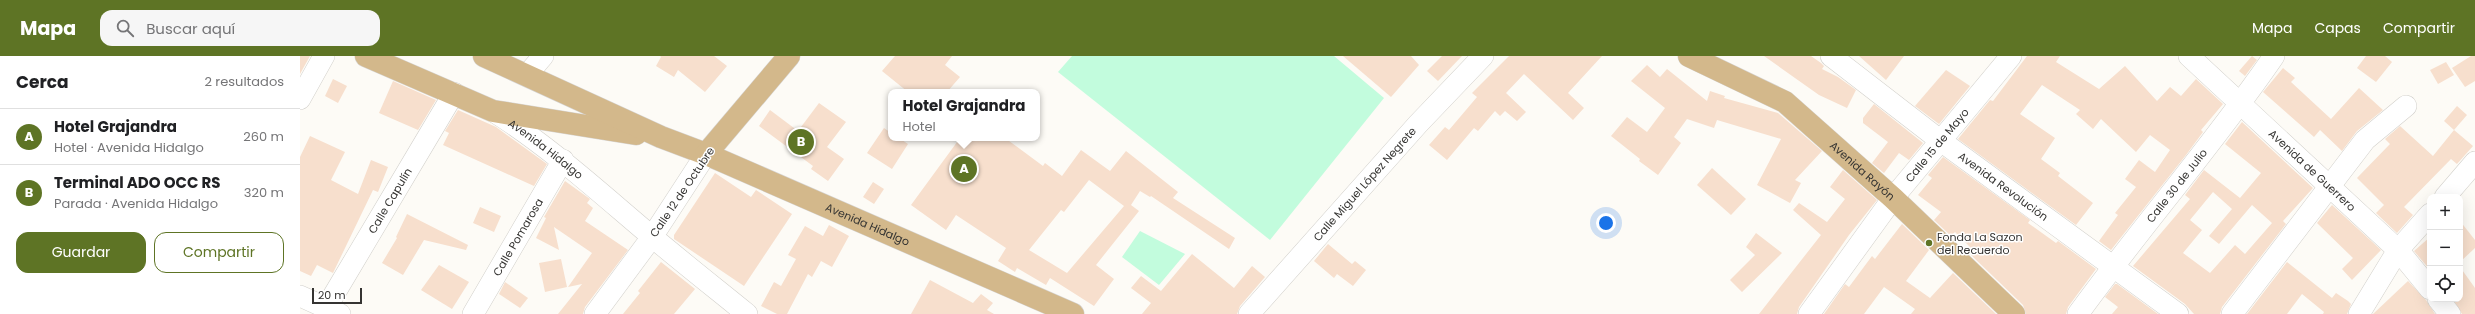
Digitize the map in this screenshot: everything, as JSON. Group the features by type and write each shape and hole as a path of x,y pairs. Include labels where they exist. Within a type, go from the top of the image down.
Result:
{"main road":[{"name":"Avenida Hidalgo","path":"366,56 493,111 661,137"},
{"name":"Avenida Hidalgo","path":"484,56 527,74 661,137 706,154 1073,314"},
{"name":"Calle 12 de Octubre","path":"706,154 789,56"},
{"name":"Avenida Rayón","path":"1689,56 1785,102 1893,198 2014,314"}],"street":[{"path":"300,99 324,56"},
{"path":"527,74 543,56"},
{"name":"Calle Miguel López Negrete","path":"1249,314 1418,124 1483,56"},
{"name":"Avenida Revolución","path":"1831,56 1941,141 2178,314"},
{"name":"Calle 15 de Mayo","path":"1809,314 1893,198 2011,56"},
{"name":"Avenida de Guerrero","path":"2189,56 2328,187 2398,250 2427,285"},
{"name":"Calle 30 de Julio","path":"2078,314 2113,266 2241,104 2274,56"},
{"name":"Calle Capulín","path":"332,311 454,93"},
{"path":"2232,314 2365,140 2406,106"},
{"name":"Avenida Hidalgo","path":"493,111 528,134 563,160 652,237 747,314"},
{"name":"Calle 12 de Octubre","path":"595,314 652,237 706,154"},
{"name":"Calle Pomarosa","path":"473,314 563,160"},
{"path":"2448,194 2475,162"},
{"path":"2359,314 2398,250 2427,217"},
{"path":"300,296 332,311"},
{"path":"2440,302 2450,314"}],"green space":[{"path":"1072,56 1334,56 1384,98 1270,240 1058,72"},
{"path":"1140,231 1185,254 1159,285 1122,257"}],"building":[{"path":"300,56 310,56 300,74"},
{"path":"660,56 714,56 727,66 705,92 678,70 674,77 656,66 661,57"},
{"path":"895,56 952,56 945,65 960,77 950,89 904,89 882,71"},
{"path":"1343,56 1411,56 1419,65 1391,97"},
{"path":"1442,56 1462,56 1438,81 1427,71"},
{"path":"1509,56 1602,56 1568,93 1584,108 1573,120 1524,74 1506,93 1526,112 1517,121 1505,111 1500,116 1495,111 1478,131 1474,128 1447,160 1429,145 1445,127 1449,130 1477,97 1472,93"},
{"path":"1764,56 1811,56 1824,66 1822,69 1838,77 1856,90 1847,108 1819,95"},
{"path":"1859,56 1904,56 1886,80"},
{"path":"2027,56 2060,56 2056,62 2099,89 2125,66 2157,101 2170,87 2181,96 2196,79 2223,104 2201,130 2203,132 2186,155 2111,250 2099,241 2118,215 2115,213 2136,187 2125,179 2139,160 2155,172 2170,150 2150,135 2136,152 2101,119 2093,129 2076,114 2080,110 2042,85 2020,114 2055,138 2041,159 2060,173 2058,176 2093,203 2076,225 1958,139 1990,100 1993,101"},
{"path":"2252,56 2257,60 2245,76 2239,71"},
{"path":"2366,56 2385,56 2392,62 2376,82 2357,68"},
{"path":"2471,56 2475,56 2475,81 2465,87 2452,68"},
{"path":"2446,62 2454,75 2438,84 2430,70"},
{"path":"1647,65 1660,77 1667,69 1707,101 1710,91 1725,96 1724,98 1778,113 1822,151 1795,180 1801,183 1790,203 1757,185 1781,139 1717,120 1714,128 1687,119 1674,137 1681,143 1658,175 1639,161 1640,159 1611,136 1627,117 1647,132 1665,108 1631,81"},
{"path":"2283,68 2295,78 2291,82 2331,119 2359,88 2383,110 2357,131 2342,151 2320,130 2314,137 2263,92"},
{"path":"1946,70 1970,86 1939,124 1915,106"},
{"path":"333,79 347,86 338,103 325,96"},
{"path":"393,81 436,100 418,130 379,113"},
{"path":"819,103 846,122 827,147 844,159 828,181 811,169 813,166 759,126 770,110 798,131"},
{"path":"1874,104 1923,143 1909,160 1899,153 1884,173 1872,163 1888,142 1863,123 1863,118"},
{"path":"2457,106 2467,115 2454,130 2444,121"},
{"path":"458,110 496,127 547,164 534,186 443,145 449,133 445,131"},
{"path":"2242,122 2313,188 2283,221 2286,224 2222,307 2220,314 2194,314 2185,304 2133,266 2190,199 2185,195 2204,170 2240,198 2261,173 2225,144","holes":["2213,192 2232,209 2209,236 2219,244 2252,205 2272,223 2245,254 2235,245 2210,273 2183,253 2202,230 2190,220"]},
{"path":"2400,126 2433,156 2454,130 2473,146 2457,164 2451,159 2404,207 2413,215 2397,233 2376,213 2384,205 2357,178 2390,144 2385,139"},
{"path":"884,128 888,131 888,141 904,141 908,144 892,169 867,153"},
{"path":"310,136 345,152 331,180 358,194 371,160 388,167 378,192 373,190 333,273 317,265 311,276 300,271 300,157"},
{"path":"958,141 1009,141 1043,166 1045,163 1062,176 1081,150 1110,171 1126,151 1178,192 1173,198 1235,238 1229,249 1151,196 1150,197 1140,191 1131,205 1139,211 1096,265 1114,279 1094,306 1050,278 1046,285 1017,268 1015,272 998,261 1006,248 956,215 946,230 911,205","holes":["1089,180 1124,206 1067,273 1029,250 1061,210 1064,212"]},
{"path":"1943,157 2030,220 2028,223 2056,243 2058,241 2096,269 2068,307 2066,314 2026,314 2023,305 1971,255 1974,251 1955,232 1951,236 1934,220 1941,212 1918,195 1932,178 1928,175"},
{"path":"1712,168 1746,199 1731,215 1697,185"},
{"path":"1843,170 1877,200 1849,235 1799,307 1797,314 1759,314 1821,235 1793,210 1799,203 1827,222 1845,199 1830,187"},
{"path":"715,173 751,197 756,190 792,214 744,286 674,239 674,235"},
{"path":"565,181 590,199 587,203 593,208 585,221 628,250 585,307 583,314 558,314 582,284 568,287 592,253 554,227 559,250 536,238 546,218 544,217"},
{"path":"873,182 884,189 874,204 863,197"},
{"path":"2332,205 2381,250 2352,280 2342,269 2353,258 2317,223"},
{"path":"480,207 501,216 494,232 473,223"},
{"path":"407,214 468,245 466,250 424,240 403,275 382,263 397,238 396,237"},
{"path":"1902,224 1929,250 1906,281 1930,298 1953,273 1996,314 1911,314 1915,309 1884,287 1864,314 1824,314 1845,284 1849,287 1872,256 1875,259"},
{"path":"829,225 849,236 832,267 821,261 812,277 808,274 787,314 777,314 761,306 774,282 781,286 796,259 788,255 805,226 823,236"},
{"path":"2463,225 2475,240 2475,248 2463,259"},
{"path":"1756,233 1782,253 1742,292 1730,280 1755,255 1746,247"},
{"path":"2427,240 2427,266 2414,251"},
{"path":"1328,244 1352,264 1355,261 1366,270 1353,286 1337,274 1334,278 1314,261"},
{"path":"1192,254 1234,288 1252,266 1265,277 1240,306 1237,314 1142,314 1151,303 1131,288 1141,276 1161,291"},
{"path":"561,259 567,287 545,292 539,263"},
{"path":"661,262 695,289 674,314 623,314 640,293 638,291"},
{"path":"2287,262 2332,298 2336,293 2348,301 2351,304 2347,314 2323,314 2324,312 2302,294 2287,314 2247,314"},
{"path":"439,265 469,282 452,309 421,290"},
{"path":"2463,271 2475,288 2475,314 2462,314 2455,302 2463,302"},
{"path":"930,280 973,303 981,294 993,303 987,310 994,314 911,314"},
{"path":"2408,281 2426,300 2435,314 2373,314"},
{"path":"505,282 528,298 520,308 499,294"},
{"path":"2115,284 2158,314 2112,314 2118,307 2105,297"}],"place":[{"name":"Terminal ADO OCC RS","path":"801,142"},
{"name":"Hotel Grajandra","path":"964,169"},
{"name":"Fonda La Sazon del Recuerdo","path":"1929,243"}]}
